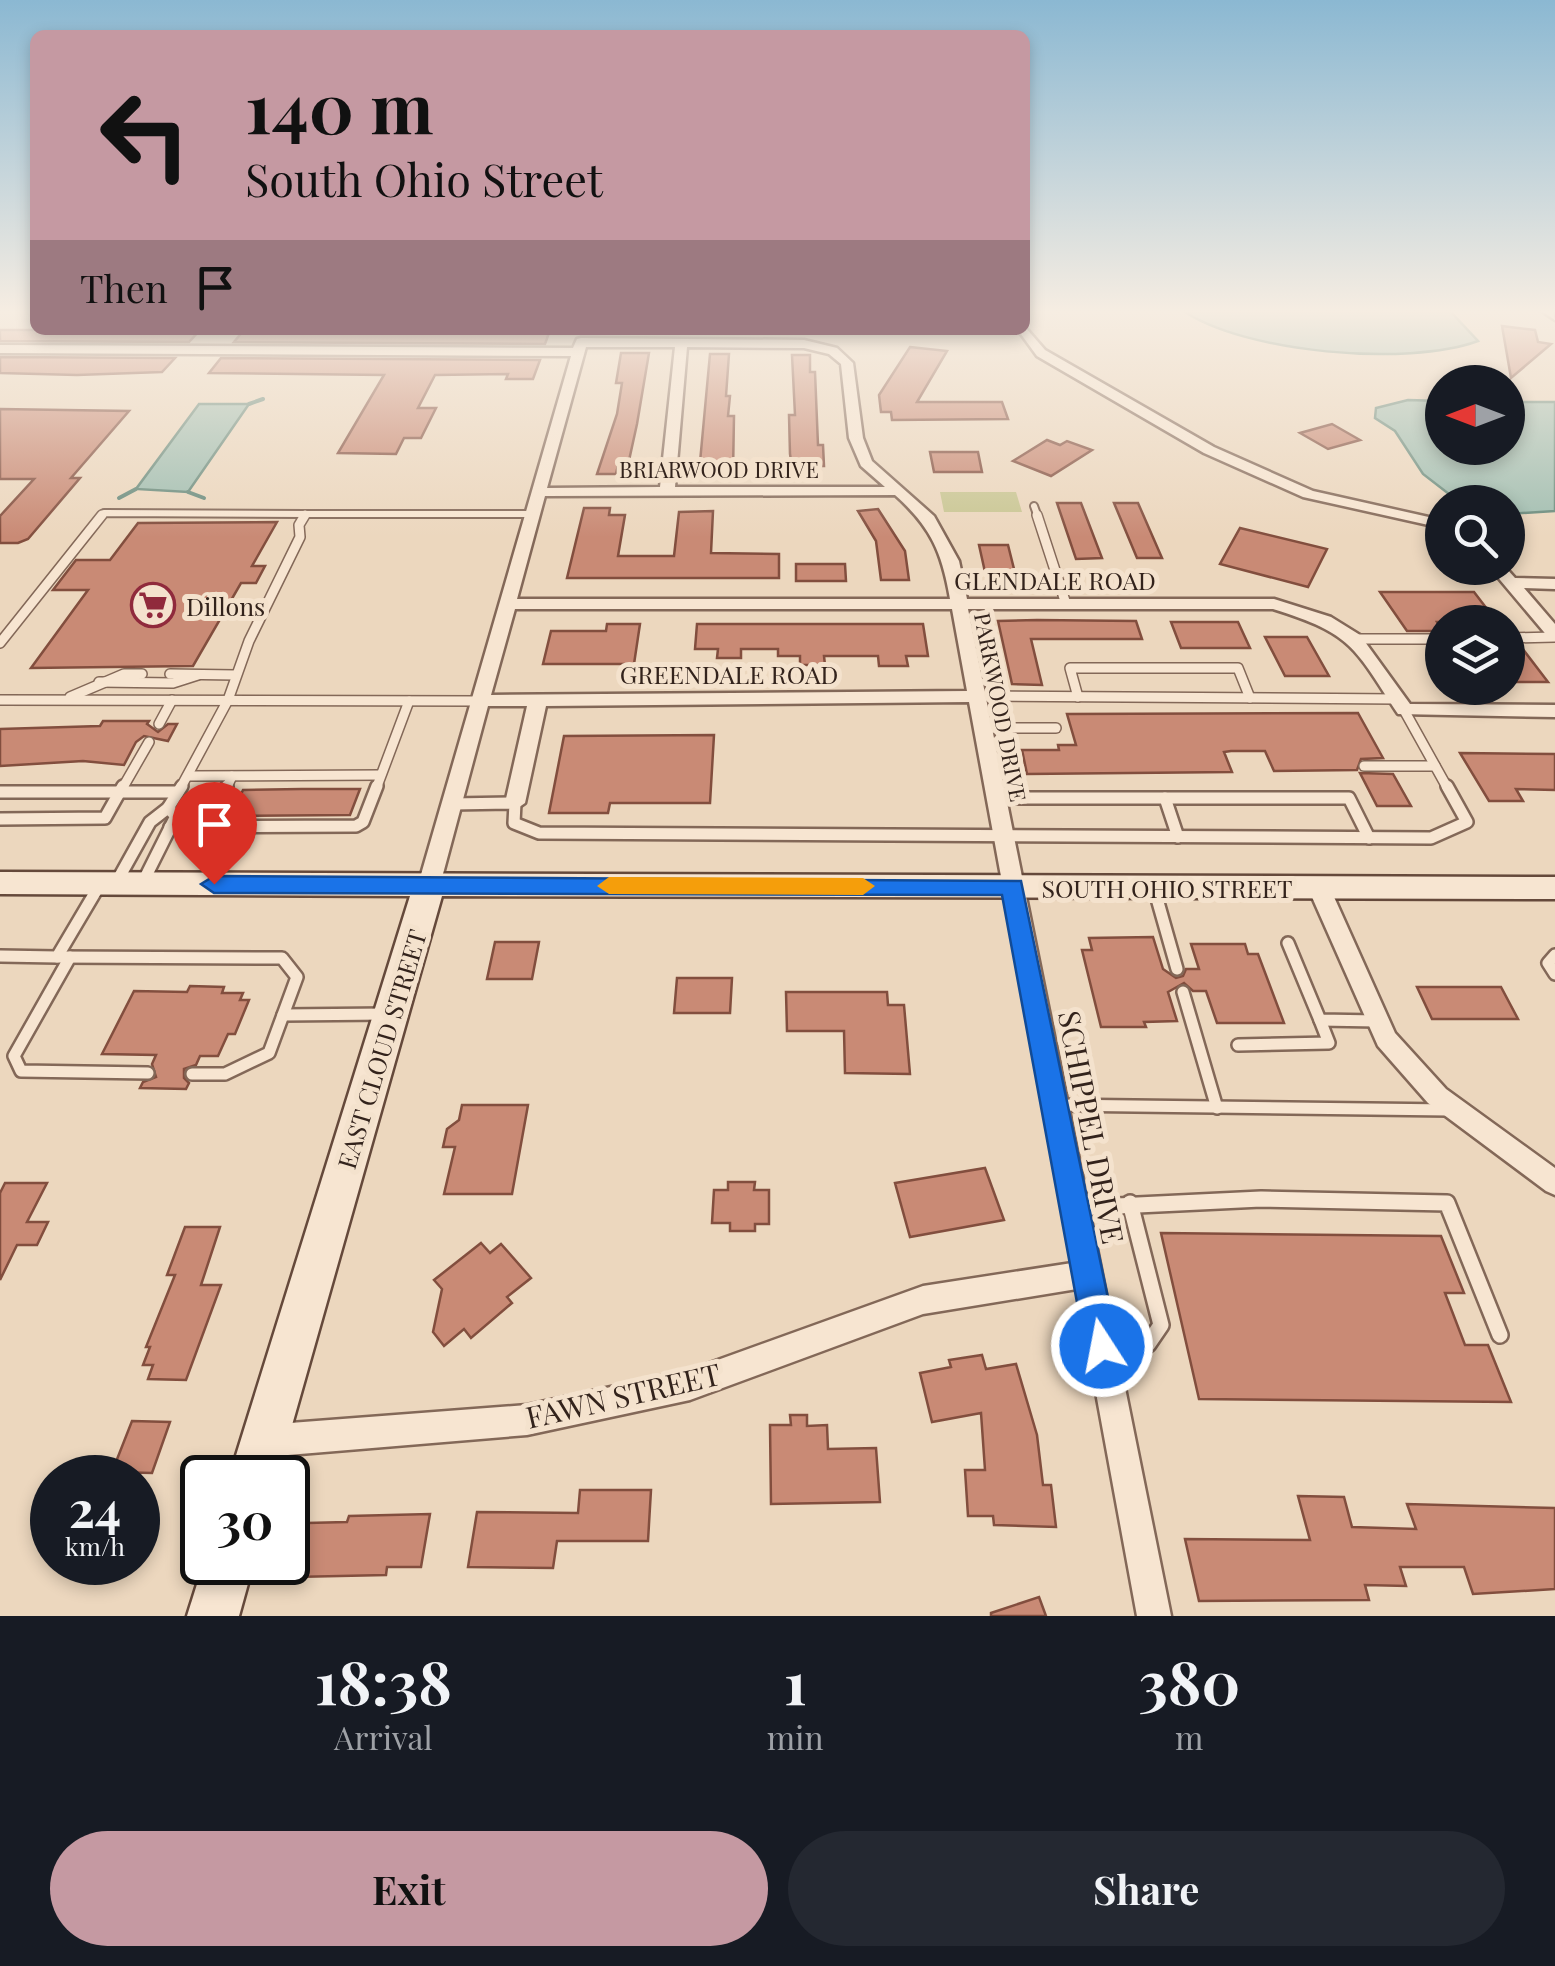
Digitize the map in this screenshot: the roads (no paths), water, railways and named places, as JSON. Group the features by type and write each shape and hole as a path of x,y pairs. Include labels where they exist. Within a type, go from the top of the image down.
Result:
{"main road":[{"name":"SOUTH OHIO STREET","path":"0,883 1555,888"},
{"name":"EAST CLOUD STREET","path":"260,1455 429,885"},
{"path":"213,1616 222,1585"}],"street":[{"name":"EAST CLOUD STREET","path":"429,885 569,385"},
{"path":"667,491 677,385"},
{"name":"PARKWOOD DRIVE","path":"850,385 856,438 866,463 927,516 951,561 1012,887"},
{"path":"1098,385 1209,450 1308,494 1425,520"},
{"name":"BRIARWOOD DRIVE","path":"540,492 898,490"},
{"path":"1525,583 1555,584"},
{"path":"1516,585 1555,636"},
{"name":"GLENDALE ROAD","path":"508,604 1274,604 1334,622 1360,639"},
{"path":"1360,639 1400,704 1555,711"},
{"name":"GREENDALE ROAD","path":"482,700 976,696"},
{"path":"516,803 538,699"},
{"name":"SCHIPPEL DRIVE","path":"1012,887 1154,1616"},
{"path":"1318,888 1386,1039 1436,1096 1555,1183"},
{"name":"FAWN STREET","path":"286,1455 526,1420 690,1385 923,1300 1088,1274"}],"lane":[{"path":"1034,506 1066,604"},
{"path":"0,643 104,513 307,511 306,514"},
{"path":"306,514 534,514"},
{"path":"119,884 150,822 168,808 228,700 235,675 300,537 299,526 306,514"},
{"path":"1525,637 1555,636"},
{"path":"1360,639 1425,638"},
{"path":"1078,697 1070,668 1238,668 1250,698"},
{"path":"65,700 100,682 124,674 142,674"},
{"path":"170,674 235,675"},
{"path":"100,682 174,683 198,675"},
{"path":"452,804 516,803 514,823 526,832 539,833 1430,838 1467,822 1400,704 1250,698 976,696"},
{"path":"0,700 482,700"},
{"path":"159,724 172,700"},
{"path":"170,827 254,821 286,827 320,821 356,826 363,822 410,701"},
{"path":"982,728 1056,728"},
{"path":"0,819 104,818 149,742"},
{"path":"1364,766 1435,766"},
{"path":"188,776 380,774"},
{"path":"333,789 339,775"},
{"path":"206,827 232,776"},
{"path":"269,790 275,776"},
{"path":"302,789 308,776"},
{"path":"0,792 178,792"},
{"path":"995,798 1349,798 1370,838"},
{"path":"1165,798 1178,837"},
{"path":"148,1073 22,1071 14,1056 64,957 119,884 170,827 176,816 168,808"},
{"path":"286,827 291,815"},
{"path":"1154,887 1177,969"},
{"path":"1238,1045 1329,1043 1288,943"},
{"path":"1555,955 1548,963 1555,974"},
{"path":"0,956 282,958 297,977 269,1054 224,1074 192,1074"},
{"path":"1183,992 1216,1108"},
{"path":"283,1015 392,1014"},
{"path":"1320,1020 1378,1021"},
{"path":"1055,1105 1455,1110"},
{"path":"1075,1208 1298,1196 1447,1203 1500,1335"},
{"path":"1102,1346 1148,1344 1160,1325 1130,1203"}],"waterway":[{"path":"249,404 263,399"},
{"path":"119,498 136,489"},
{"path":"188,492 204,498"}],"place":[{"name":"Dillons","path":"153,605"}]}
